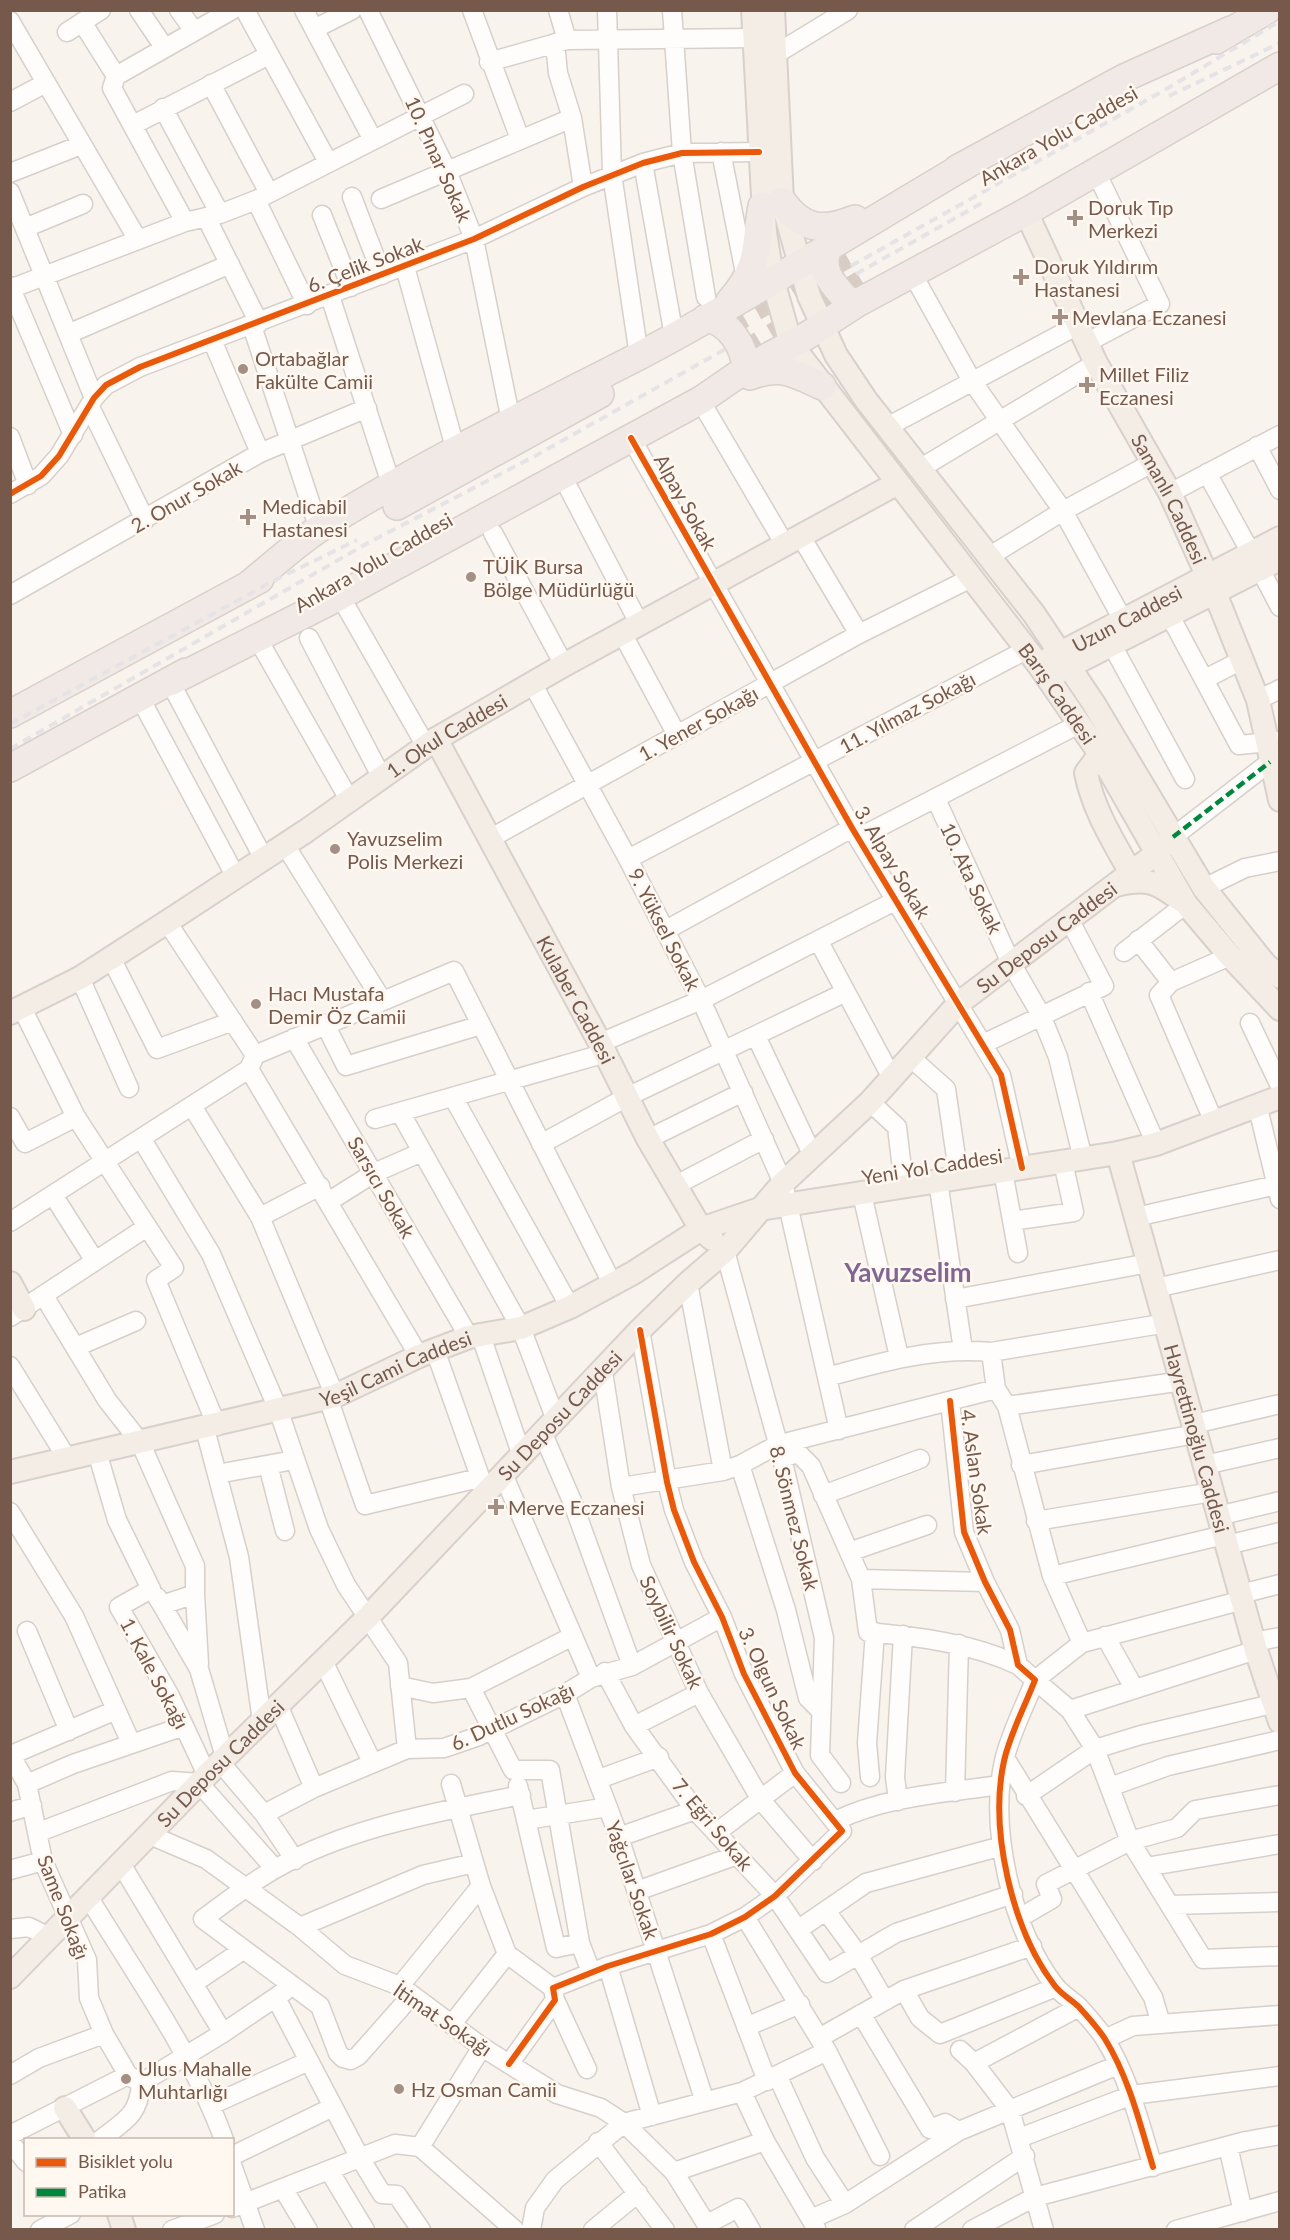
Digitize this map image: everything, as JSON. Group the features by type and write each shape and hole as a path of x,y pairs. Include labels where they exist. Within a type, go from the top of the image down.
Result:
{"highway":[{"name":"Ankara Yolu Caddesi","path":"837,250 1134,92 1231,30 1267,10"},
{"path":"714,313 748,279 755,263 772,203 795,219 821,227 838,225 971,162 1124,78 1231,30"},
{"name":"Ankara Yolu Caddesi","path":"861,292 1240,75 1280,57"},
{"path":"971,162 823,258 826,272 848,301 861,292 912,273 1026,212 1280,66"},
{"path":"246,587 319,529 511,421 639,356 800,264 837,250"},
{"path":"704,406 742,364 791,344 822,326 861,292"},
{"name":"Ankara Yolu Caddesi","path":"10,714 246,587 714,313"},
{"path":"714,313 743,351 742,364"},
{"name":"Ankara Yolu Caddesi","path":"10,768 170,682 363,566 742,364"},
{"path":"170,682 256,636 340,596 631,438 704,406 770,368 785,370 822,386"}],"main road":[{"path":"753,10 759,152 772,203"},
{"path":"773,10 776,54 772,203 773,281 791,344"},
{"name":"Barış Caddesi","path":"772,203 800,264 822,326 846,371 887,427 1034,614 1094,704 1204,888 1275,972"},
{"name":"Samanlı Caddesi","path":"1026,212 1087,344 1170,493 1211,585 1258,700 1272,749 1280,800"},
{"name":"Barış Caddesi","path":"791,344 896,484 1037,664 1100,754 1186,904 1230,956 1280,1009"},
{"name":"1. Okul Caddesi","path":"16,1011 80,978 285,845 431,743 532,682 712,582 896,484"},
{"name":"Uzun Caddesi","path":"1103,643 1123,620 1211,585 1264,560 1280,538"},
{"name":"Uzun Caddesi","path":"1037,664 1065,659 1170,616 1211,585"},
{"path":"1034,614 1058,634 1103,643 1088,674 1094,704"},
{"name":"Kulaber Caddesi","path":"431,743 491,838 603,1048 648,1139 701,1229 725,1251"},
{"path":"1100,754 1088,767 1086,773 1088,785 1106,828 1131,873"},
{"name":"Su Deposu Caddesi","path":"10,1977 213,1769 368,1617 483,1485 503,1474 522,1456 640,1330 687,1283 725,1251 760,1209 786,1194 813,1156 870,1102 959,1003 1157,853 1173,837"},
{"path":"1112,887 1141,880 1152,882 1164,887 1186,904"},
{"name":"Yeni Yol Caddesi","path":"786,1194 862,1194 1118,1153 1156,1144 1280,1097"},
{"name":"Hayrettinoğlu Caddesi","path":"1118,1153 1255,1646 1275,1704"},
{"name":"Yeşil Cami Caddesi","path":"10,1472 211,1427 331,1397 427,1353 475,1336 520,1328 570,1307 613,1285 701,1229 760,1209"},
{"path":"10,1283 17,1313"},
{"path":"65,2108 84,2138"}],"street":[{"path":"101,10 75,27 116,76"},
{"path":"139,10 164,47"},
{"path":"179,10 194,32"},
{"path":"185,222 112,88 116,76 232,10"},
{"path":"245,10 328,162"},
{"path":"304,10 373,140"},
{"path":"314,29 352,10"},
{"path":"472,10 489,62 520,139"},
{"path":"558,10 561,41 558,73 572,118 583,187"},
{"path":"607,10 612,174 639,356"},
{"path":"672,10 682,153 714,313"},
{"path":"776,54 848,10"},
{"name":"10. Pınar Sokak","path":"376,13 447,171 474,239 511,421"},
{"path":"10,21 138,240"},
{"path":"489,62 561,41 608,38 754,38"},
{"path":"133,125 269,55"},
{"path":"10,102 46,83"},
{"path":"211,84 307,305"},
{"path":"73,435 11,288 185,222 213,216 262,197 464,94"},
{"path":"163,108 213,216 230,264 256,325 319,529"},
{"path":"381,199 572,118"},
{"path":"10,173 81,145"},
{"path":"721,152 744,268"},
{"name":"6. Çelik Sokak","path":"10,494 41,476 53,463 92,402 106,385 140,367 405,267 474,239 612,174 643,163 682,153 759,152"},
{"path":"643,163 674,336"},
{"path":"887,427 972,381 1087,344 1160,304 1095,172"},
{"path":"10,192 68,334 92,402 145,520"},
{"path":"352,197 382,275"},
{"path":"25,228 83,204"},
{"path":"322,214 351,287"},
{"path":"68,334 230,264"},
{"path":"405,267 456,451"},
{"path":"912,273 972,381 1063,511 1123,620"},
{"path":"330,296 392,488"},
{"path":"212,340 260,453"},
{"path":"921,468 999,420 1087,344"},
{"path":"704,406 792,539 859,634"},
{"name":"2. Onur Sokak","path":"10,595 260,453 291,438 367,408"},
{"path":"1170,493 1280,435"},
{"path":"10,438 28,485"},
{"name":"Alpay Sokak","path":"631,438 712,582"},
{"path":"1257,446 1280,490"},
{"path":"990,556 1063,511 1152,463"},
{"path":"1207,473 1264,560 1280,607"},
{"path":"569,489 678,735"},
{"path":"493,533 564,664"},
{"name":"1. Yener Sokağı","path":"491,838 859,634 971,578"},
{"name":"3. Alpay Sokak","path":"712,582 855,833 959,1003 1000,1075 1012,1169 1012,1221 1018,1253"},
{"path":"340,596 431,743"},
{"path":"1170,616 1239,745 1272,749"},
{"path":"256,636 350,801"},
{"path":"309,638 382,777"},
{"path":"1103,643 1185,779"},
{"path":"1205,679 1242,660"},
{"name":"11. Yılmaz Sokağı","path":"628,858 815,760 1037,664"},
{"path":"170,682 264,859"},
{"name":"9. Yüksel Sokak","path":"532,682 666,930 701,1000 764,1139 786,1194 839,1430"},
{"path":"1258,700 1280,688"},
{"path":"140,698 236,876"},
{"path":"666,930 855,833 936,799 1079,724"},
{"path":"1173,837 1272,749"},
{"name":"10. Ata Sokak","path":"936,799 1011,963 1041,1015 1058,1057 1073,1160 1074,1212 1012,1221"},
{"path":"285,845 382,1000"},
{"path":"1204,888 1245,868 1280,861"},
{"path":"375,1119 509,1082 603,1048 895,901"},
{"path":"1171,982 1131,946 1186,904"},
{"path":"983,1044 1104,986 1069,919"},
{"path":"167,922 232,1021 324,1194 427,1353 483,1485 364,1505 331,1397 260,1217 192,1106"},
{"path":"818,940 892,1078"},
{"path":"1214,1122 1159,995 1171,982 1230,956"},
{"path":"111,958 156,1049 232,1021"},
{"path":"10,1222 192,1106 252,1062 294,1038 454,971 613,1285"},
{"path":"80,978 129,1088"},
{"path":"541,1144 627,1097 846,992"},
{"path":"1089,993 1156,1144"},
{"path":"16,1011 104,1162 174,1268 156,1280 211,1427 217,1474 239,1557 262,1721"},
{"path":"1250,1023 1280,1086"},
{"path":"325,1024 346,1066 481,1026"},
{"path":"756,1036 813,1156"},
{"name":"Sarsıcı Sokak","path":"294,1038 475,1336 522,1456"},
{"path":"910,1057 946,1089 948,1179 955,1299 963,1350"},
{"path":"648,1139 743,1092"},
{"path":"453,1097 570,1307"},
{"path":"870,1102 897,1128 904,1186"},
{"path":"1136,1217 1278,1192 1257,1104"},
{"path":"400,1112 520,1328 572,1501 632,1666"},
{"path":"10,1117 25,1143 76,1116"},
{"path":"141,1138 211,1254 278,1409 319,1529 341,1576 398,1663 407,1749"},
{"path":"676,1185 764,1139"},
{"path":"260,1217 324,1194 422,1152"},
{"path":"862,1194 900,1358"},
{"path":"53,1195 95,1261"},
{"path":"17,1313 147,1227"},
{"name":"8. Sönmez Sokak","path":"725,1251 780,1452 824,1638 815,1705 820,1755 841,1784"},
{"path":"1156,1288 1280,1260"},
{"path":"955,1299 1149,1263"},
{"path":"687,1283 731,1468 786,1610 815,1705"},
{"path":"44,1296 107,1400 140,1442 195,1566 199,1669 213,1769 275,1869"},
{"path":"76,1347 136,1321"},
{"path":"827,1377 900,1358 963,1350 991,1352 1167,1323"},
{"name":"3. Olgun Sokak","path":"640,1330 667,1482 674,1510 694,1562 722,1617 744,1674 795,1773 836,1821"},
{"path":"991,1352 996,1389 1006,1406 1052,1576 1082,1643"},
{"path":"10,1366 68,1460"},
{"name":"Soybilir Sokak","path":"603,1372 621,1487 641,1565 699,1693 761,1800 813,1861"},
{"path":"1006,1406 1183,1381"},
{"path":"621,1487 667,1482 731,1468 839,1430 996,1389"},
{"name":"4. Aslan Sokak","path":"950,1401 964,1532 985,1582 1010,1630 1018,1665"},
{"path":"1021,1465 1195,1429 1280,1404"},
{"path":"1204,1465 1280,1448"},
{"name":"1. Kale Sokağı","path":"97,1452 117,1520 151,1589 119,1607 170,1696 184,1726 213,1769"},
{"path":"780,1452 798,1453 811,1466 861,1579 872,1632 867,1743 870,1777"},
{"path":"823,1495 920,1459"},
{"path":"217,1474 294,1460"},
{"path":"268,1465 285,1531"},
{"name":"7. Eğri Sokak","path":"503,1474 573,1636 598,1675 695,1810 775,1896 800,1929 827,1972 857,1953"},
{"path":"1036,1521 1212,1492"},
{"path":"1052,1576 1223,1532 1280,1501"},
{"path":"10,1512 74,1616 131,1743"},
{"path":"849,1552 927,1525"},
{"path":"1223,1532 1280,1532"},
{"path":"861,1579 985,1582"},
{"path":"1153,2167 1132,2095 1105,2039 1079,2007 1056,1987 1032,1947 1021,1917 1002,1846 998,1814 1005,1758 1035,1680 1082,1643 1280,1584"},
{"path":"151,1589 199,1669"},
{"path":"162,1605 195,1594"},
{"name":"6. Dutlu Sokağı","path":"264,1814 372,1762 407,1749 444,1748 493,1728 565,1694 598,1675 632,1666 674,1641 722,1617"},
{"path":"27,1630 69,1731"},
{"path":"872,1632 958,1644 992,1653 1018,1665 1070,1710 1095,1749 1130,1841 1203,1959 1280,1956"},
{"path":"898,1801 895,1777 903,1635"},
{"path":"400,1686 433,1693 471,1689 573,1636"},
{"path":"1105,1636 1134,1688"},
{"path":"1070,1710 1280,1636"},
{"path":"955,1792 958,1644"},
{"path":"323,1661 372,1762"},
{"path":"471,1689 513,1770 556,1948 580,1943"},
{"path":"634,1726 699,1693"},
{"name":"Yağcılar Sokak","path":"565,1694 619,1837 705,2103"},
{"path":"1026,1796 1095,1749 1141,1735 1275,1704"},
{"path":"278,1705 314,1788"},
{"path":"11,1755 116,1710"},
{"path":"27,1784 131,1743 184,1726"},
{"path":"1110,1787 1168,1766 1280,1740"},
{"name":"Same Sokağı","path":"11,1755 27,1784 43,1861 87,1960 89,1998 104,2034 134,2079"},
{"path":"599,1779 659,1757"},
{"path":"1005,1758 1026,1796 1153,1997 1161,2024"},
{"path":"213,1769 264,1814 295,1860"},
{"path":"39,1833 172,1781 188,1780 213,1769"},
{"path":"513,1770 550,1770 580,1943 599,1969 652,2116"},
{"path":"716,1833 795,1773"},
{"path":"817,1801 841,1784 870,1777 895,1777"},
{"path":"451,1784 481,1886 507,1954 554,1994 587,2069"},
{"path":"509,2064 554,1994 599,1969 711,1934 745,1917 775,1896 842,1832 836,1821 859,1809 1000,1785"},
{"path":"1021,1917 1052,1899 1046,1884 1130,1841 1177,1828 1195,1810 1280,1795"},
{"path":"481,1886 358,2056 351,2060 343,2058 338,2053 320,2006 294,1984 243,1950 203,1918 275,1869 338,1840 457,1808 520,1796"},
{"path":"10,1812 32,1804"},
{"path":"526,1820 608,1807"},
{"path":"619,1837 695,1810"},
{"name":"İtimat Sokağı","path":"150,1835 206,1859 300,1927 345,1965 406,1991 482,2047 557,2094 601,2108 624,2123 674,2172 709,2227"},
{"path":"1146,1867 1280,1844"},
{"path":"800,1929 866,1883 1002,1846"},
{"path":"637,1891 736,1855"},
{"path":"10,1870 43,1861"},
{"path":"300,1927 348,1904 423,1875 474,1863"},
{"path":"121,1864 223,2033"},
{"path":"857,1953 896,1934 1013,1894"},
{"path":"89,1898 185,2057 211,2105 224,2138"},
{"path":"1171,1905 1280,1902"},
{"path":"826,1911 857,1953 885,2001"},
{"path":"745,1917 800,2004 880,2156"},
{"path":"10,1929 29,1927 49,1937"},
{"path":"711,1934 746,2027 815,2158 845,2204"},
{"path":"531,2229 535,2208 555,2180 598,2142 624,2123 742,2092 772,2078 823,2045 861,2014 904,1990 1032,1947"},
{"path":"194,1983 243,1950"},
{"path":"452,2024 507,1954"},
{"path":"10,2136 65,2108 185,2057 294,1984"},
{"path":"904,1990 921,2019 940,2034 1056,1987"},
{"path":"276,1998 360,2158 382,2194 397,2195 421,2229"},
{"path":"746,2027 800,2004"},
{"path":"975,2063 1079,2007"},
{"path":"861,2014 930,2129 945,2123 959,2130"},
{"path":"1105,2039 1133,2026 1280,2015"},
{"path":"10,2075 39,2058 104,2034"},
{"path":"420,2147 482,2047"},
{"path":"960,2050 975,2063 1010,2110 1044,2229"},
{"path":"211,2105 309,2061"},
{"path":"742,2092 765,2141 814,2224 959,2130 1118,2064"},
{"path":"1019,2138 1132,2095 1280,2076"},
{"path":"101,2138 129,2118 140,2102 134,2079"},
{"path":"234,2155 333,2107"},
{"path":"972,2229 1035,2197 1228,2146 1280,2135"},
{"path":"674,2172 765,2141"},
{"path":"10,2142 24,2160"},
{"path":"598,2142 664,2229"},
{"path":"240,2206 330,2172 395,2144 420,2147 515,2229"},
{"path":"1228,2146 1243,2212"},
{"path":"914,2229 1025,2157"},
{"path":"330,2172 365,2229"},
{"path":"234,2175 240,2206 255,2229"},
{"path":"284,2190 308,2229"},
{"path":"593,2229 638,2193"},
{"path":"1176,2229 1280,2201"},
{"path":"709,2227 738,2208 751,2229"},
{"path":"40,2229 65,2216"},
{"path":"172,2229 209,2216"}],"tunnel":[{"path":"719,328 846,255"},
{"path":"738,358 863,283"}],"railway":[{"path":"851,266 1163,91 1280,21"},
{"path":"1169,96 1280,43"},
{"path":"856,274 982,203"},
{"path":"10,749 366,544 535,456 729,347"},
{"path":"10,724 281,577 357,540"}],"marked path":[{"path":"1173,837 1270,762"}],"cycle path":[{"path":"10,494 41,476 59,456 94,398 106,385 140,367 474,239 583,187 643,163 682,153 759,152"},
{"path":"631,438 852,828 1001,1075 1022,1168"},
{"path":"509,2064 555,2000 553,1988 608,1966 711,1934 745,1917 775,1896 842,1831 795,1773 744,1674 722,1617 694,1562 674,1510 667,1482 640,1330"},
{"path":"950,1401 964,1532 985,1582 1010,1630 1018,1665 1035,1680 1007,1751 1000,1788 1002,1848 1008,1878 1016,1908 1040,1963 1055,1986 1079,2007 1096,2027 1121,2069 1153,2167"}],"place":[{"name":"Doruk Tıp Merkezi","path":"1075,218"},
{"name":"Doruk Yıldırım Hastanesi","path":"1021,277"},
{"name":"Mevlana Eczanesi","path":"1060,317"},
{"name":"Ortabağlar Fakülte Camii","path":"243,369"},
{"name":"Millet Filiz Eczanesi","path":"1087,385"},
{"name":"Medicabil Hastanesi","path":"248,517"},
{"name":"TÜİK Bursa Bölge Müdürlüğü","path":"471,577"},
{"name":"Yavuzselim Polis Merkezi","path":"335,849"},
{"name":"Hacı Mustafa Demir Öz Camii","path":"256,1004"},
{"name":"Merve Eczanesi","path":"496,1507"},
{"name":"Ulus Mahalle Muhtarlığı","path":"126,2079"},
{"name":"Hz Osman Camii","path":"399,2089"}],"district":[{"name":"Yavuzselim","path":"908,1272"}]}
